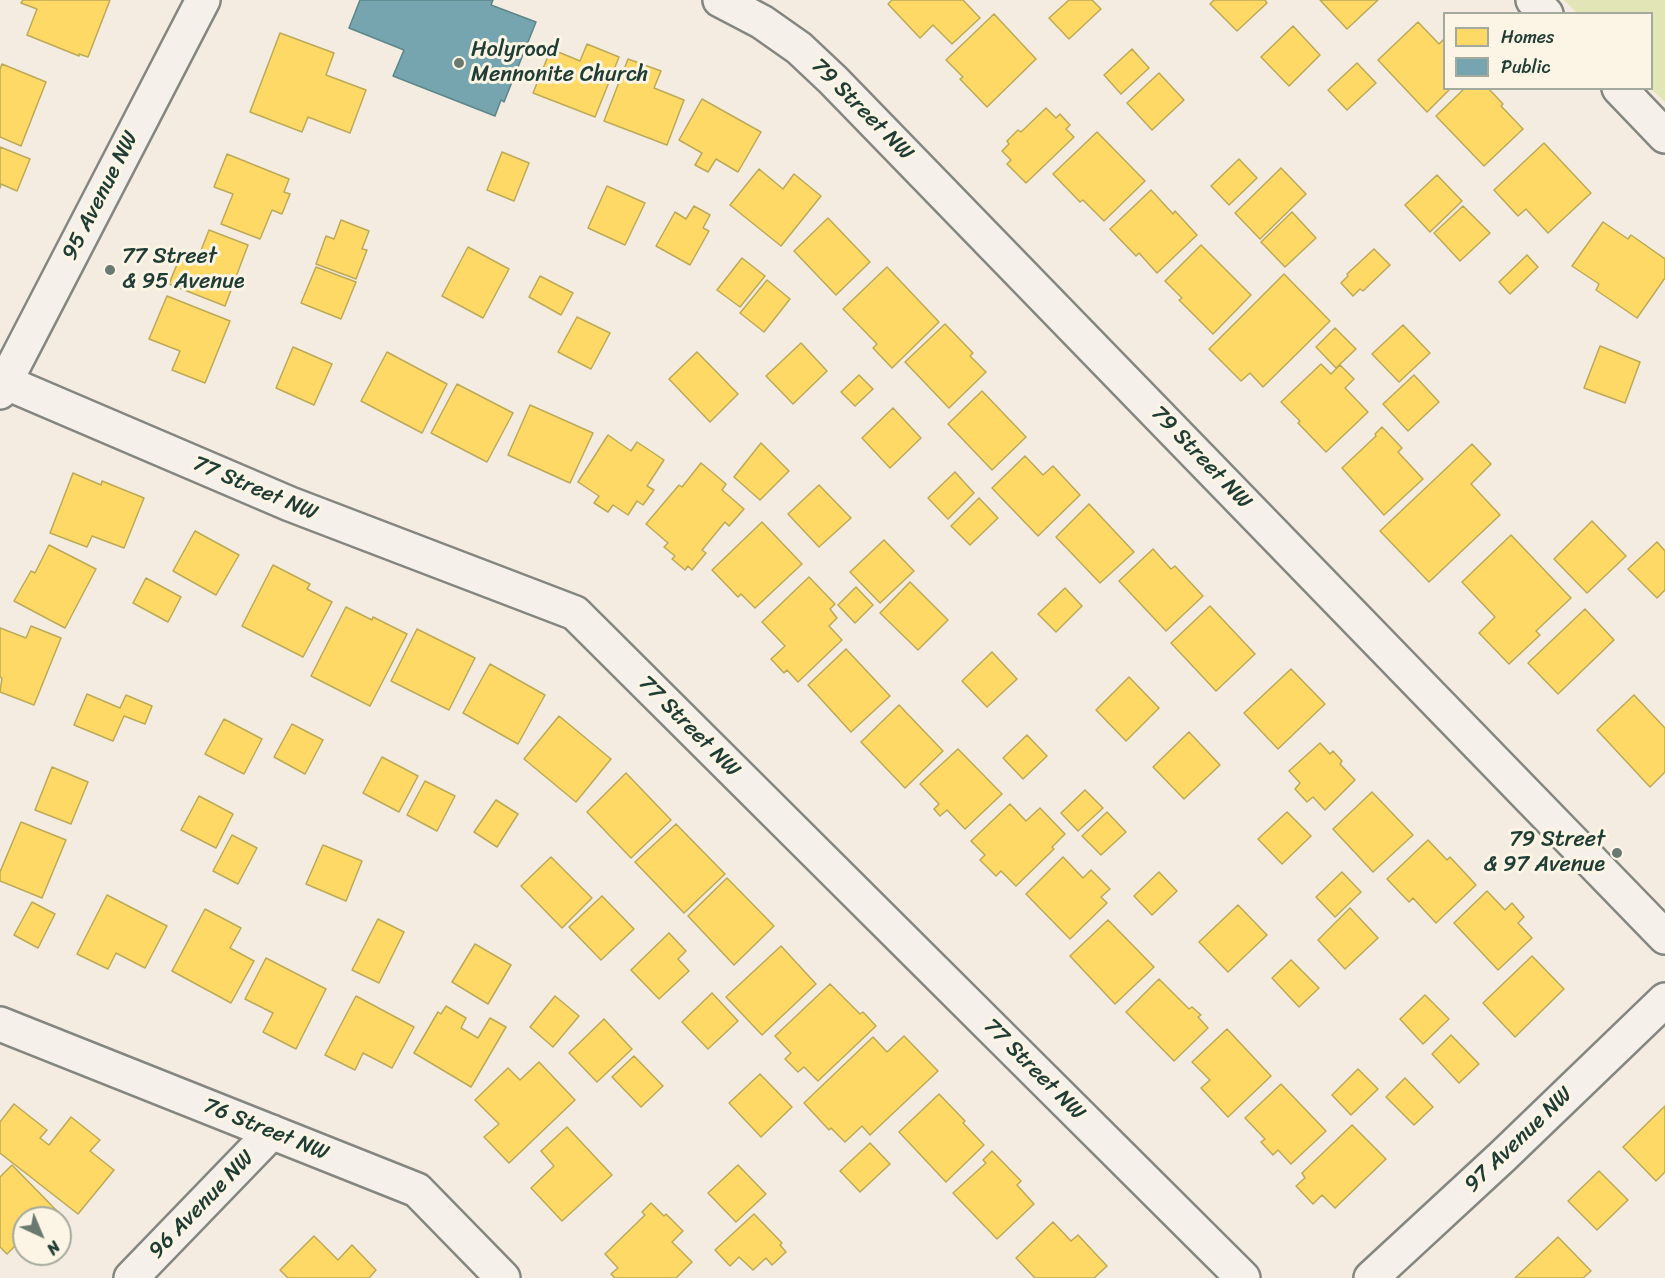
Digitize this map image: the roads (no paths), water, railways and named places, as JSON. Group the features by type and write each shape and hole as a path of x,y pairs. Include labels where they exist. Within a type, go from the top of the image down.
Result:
{"street":[{"name":"95 Avenue NW","path":"2,385 203,0"},
{"name":"79 Street NW","path":"720,0 762,22 799,48 833,80 1665,937"},
{"path":"1533,0 1544,12"},
{"path":"1621,90 1665,136"},
{"name":"77 Street NW","path":"2,385 290,504 574,613 1243,1278"},
{"name":"97 Avenue NW","path":"1371,1278 1503,1156 1665,1000"},
{"name":"76 Street NW","path":"0,1024 417,1190 503,1278"},
{"name":"96 Avenue NW","path":"131,1278 272,1132"}],"place":[{"name":"Holyrood Mennonite Church","path":"459,63"},
{"name":"77 Street & 95 Avenue","path":"110,270"},
{"name":"79 Street & 97 Avenue","path":"1617,853"}]}
